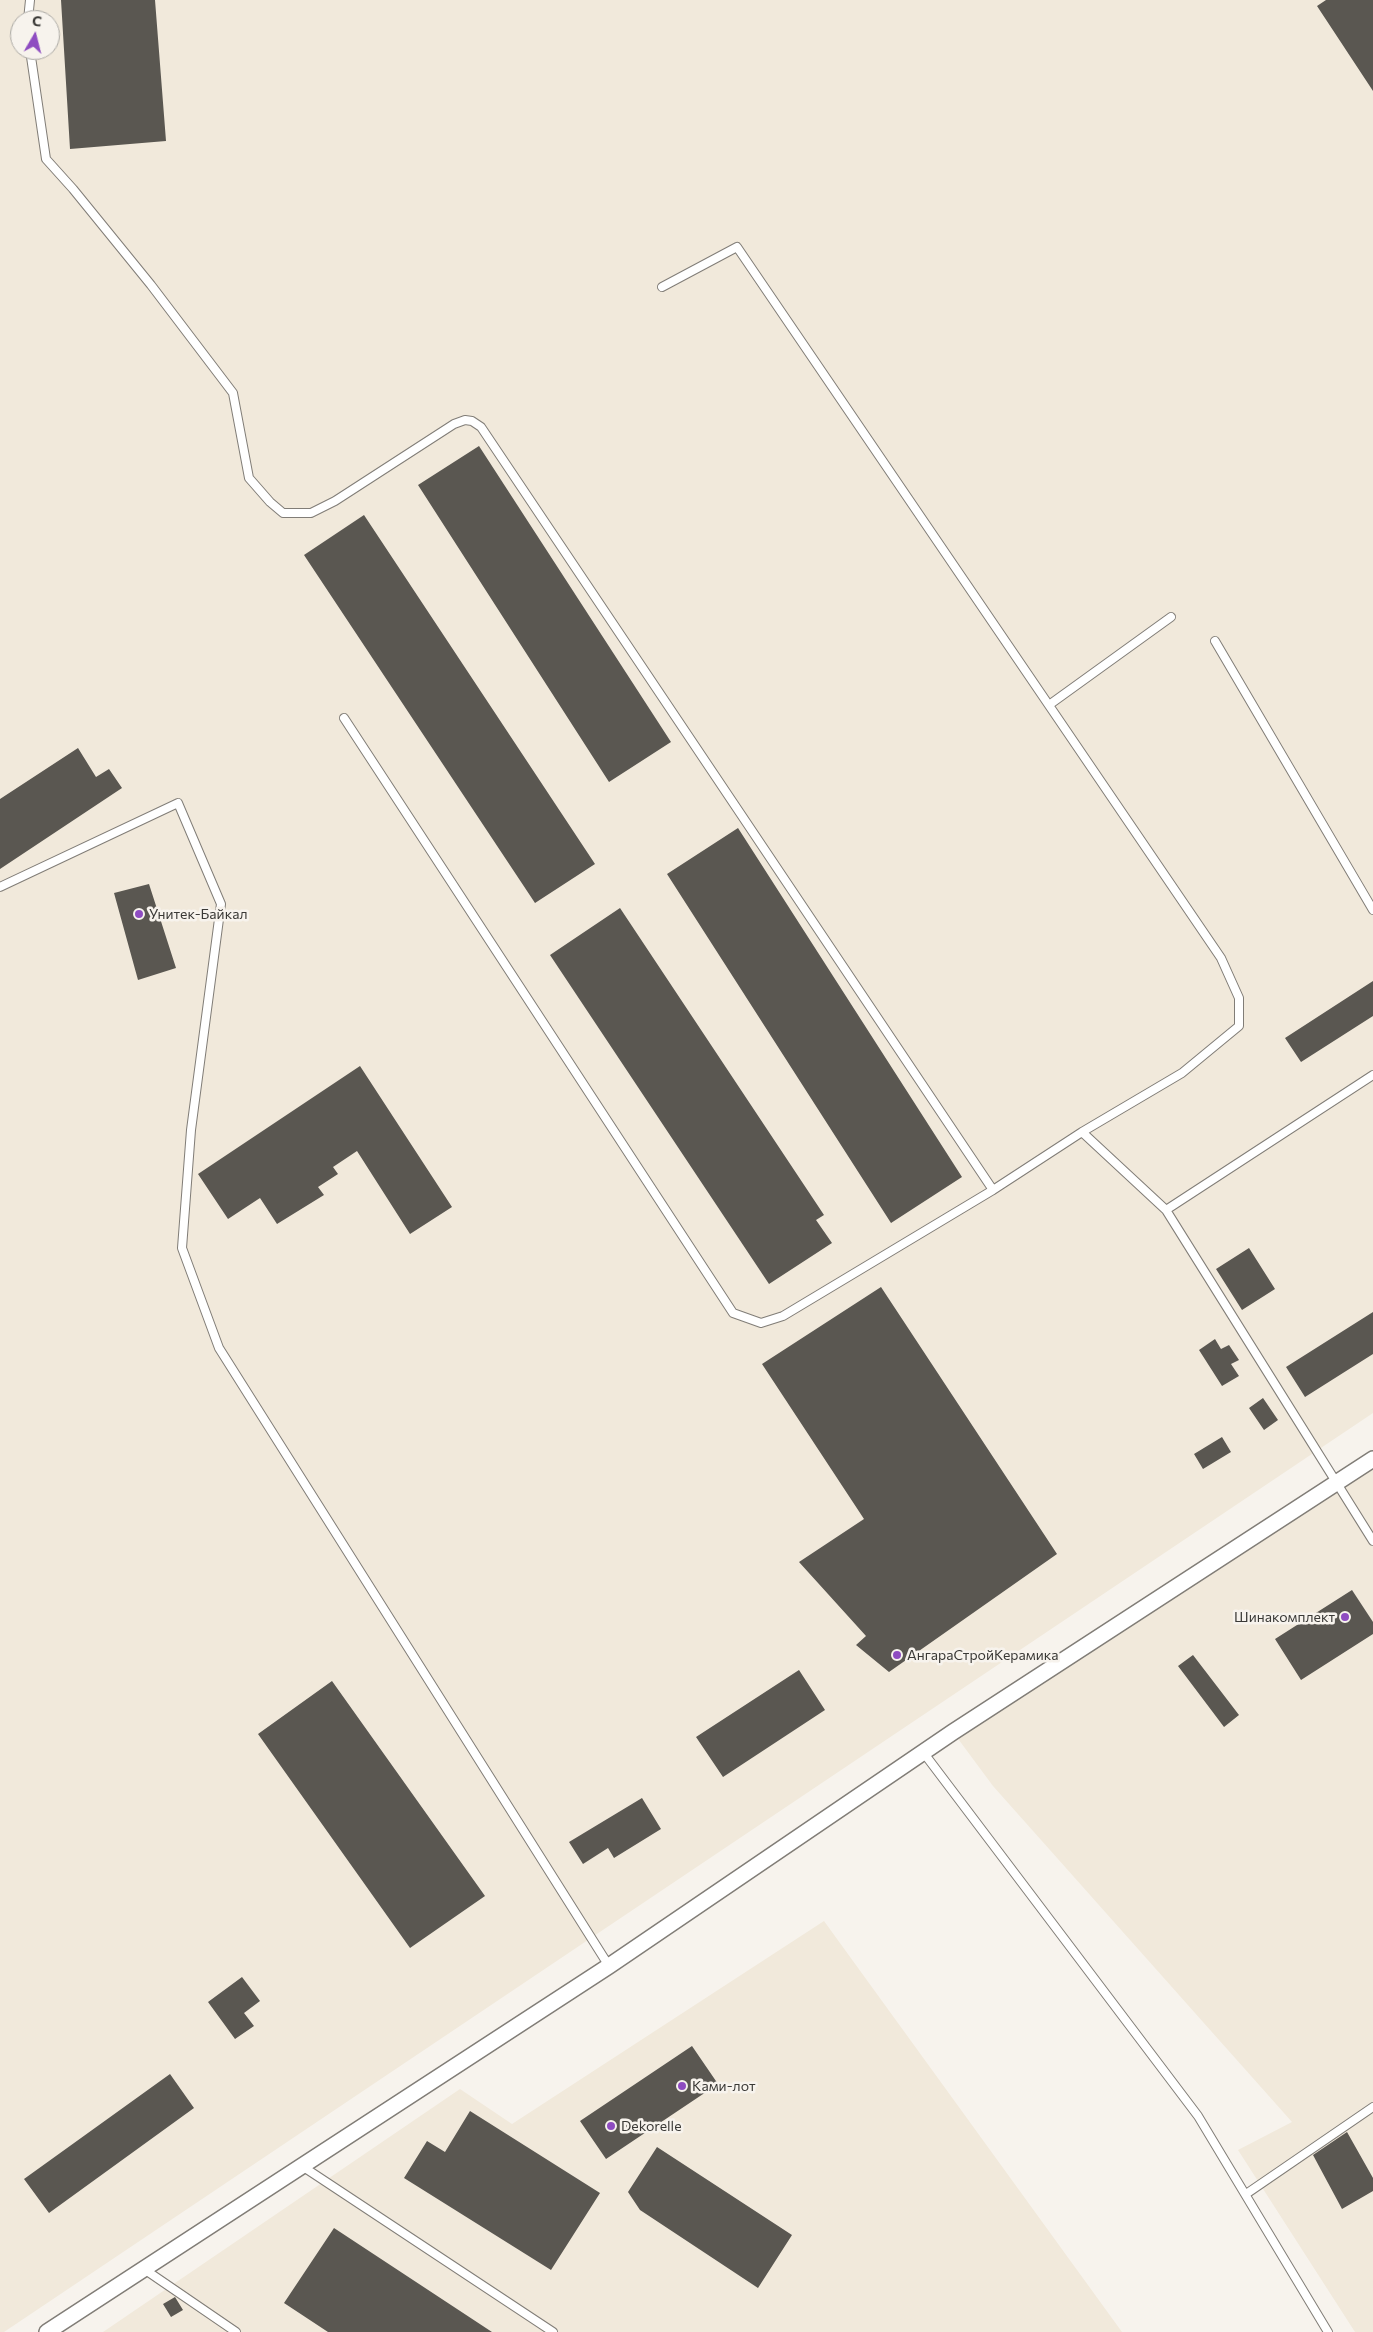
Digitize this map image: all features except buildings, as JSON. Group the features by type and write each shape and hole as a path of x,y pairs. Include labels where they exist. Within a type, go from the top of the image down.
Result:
{"street":[{"path":"47,2332 609,1966 922,1752 1373,1459"}],"lane":[{"path":"31,60 46,159 73,189 151,285 233,393 249,478 259,490 283,513 311,513 334,501 454,424 465,420 472,421 481,427 993,1190"},
{"path":"344,718 733,1313 760,1322 783,1316 993,1190 1082,1132 1182,1073 1238,1026 1239,998 1221,958 737,247 662,287"},
{"path":"1049,705 1171,617"},
{"path":"1215,641 1373,910"},
{"path":"0,887 178,803 222,904 191,1130 182,1248 219,1348 609,1966"},
{"path":"1166,1210 1373,1075"},
{"path":"1082,1132 1166,1210 1373,1541"},
{"path":"922,1752 1198,2116 1328,2332"},
{"path":"1246,2194 1373,2108"},
{"path":"302,2166 553,2332"},
{"path":"144,2269 236,2332"}],"shaded area":[{"path":"0,0 1373,0 1373,1413 4,2332 0,2332"},
{"path":"1373,1459 1373,2332 1355,2332 1238,2150 1292,2122 993,1786 953,1732"},
{"path":"824,1921 1122,2332 103,2332 460,2089 512,2124"}],"place":[{"name":"Унитек-Байкал","path":"139,914"},
{"name":"Шинакомплект","path":"1345,1617"},
{"name":"АнгараСтройКерамика","path":"897,1655"},
{"name":"Ками-лот","path":"682,2086"},
{"name":"Dekorelle","path":"611,2126"}]}
